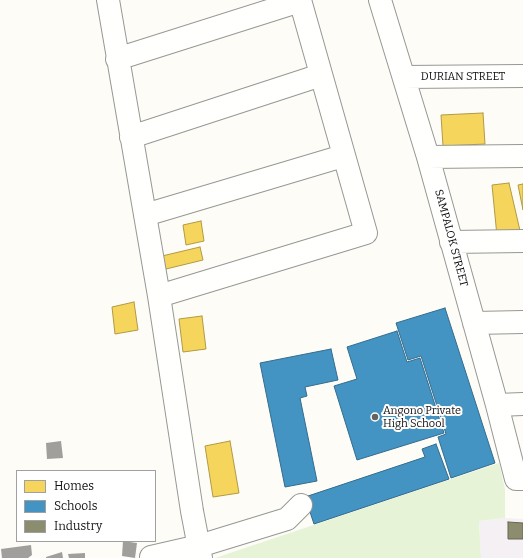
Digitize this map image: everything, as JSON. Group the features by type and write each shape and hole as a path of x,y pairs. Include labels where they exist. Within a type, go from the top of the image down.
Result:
{"street":[{"path":"108,0 159,296 192,511 200,552"},
{"path":"118,59 300,0 366,233 159,296"},
{"name":"SAMPALOK STREET","path":"380,0 428,157 519,479"},
{"path":"131,137 321,75"},
{"name":"DURIAN STREET","path":"404,77 523,76"},
{"path":"144,215 343,156"},
{"path":"428,157 523,156"},
{"path":"451,242 523,241"},
{"path":"474,323 523,322"},
{"path":"497,405 523,404"},
{"path":"151,557 200,552 287,519 301,505"}],"shaded area":[{"path":"505,518 523,519 523,558 481,558 479,521"}],"green space":[{"path":"499,463 505,489 505,518 479,521 481,558 215,558"}],"building: Homes":[{"path":"483,113 485,144 443,146 441,115"},
{"path":"509,183 521,235 497,236 492,185"},
{"path":"523,184 523,210 518,185"},
{"path":"201,221 204,241 186,245 183,225"},
{"path":"200,247 203,260 166,269 162,256"},
{"path":"134,302 138,330 115,334 112,307"},
{"path":"202,316 206,349 183,352 179,319"},
{"path":"230,441 239,493 213,497 205,446"}],"building: Schools":[{"path":"445,308 495,463 451,478 438,437 446,434 421,356 408,360 396,323"},
{"path":"397,331 407,362 420,358 444,433 357,460 334,386 357,379 347,347"},
{"path":"331,349 338,380 305,387 307,396 300,398 317,481 285,487 260,363"},
{"path":"436,444 449,479 314,524 305,497 425,457 422,449"}],"building: Industry":[{"path":"508,522 523,523 523,539 508,539"}],"building: Other":[{"path":"61,441 63,458 47,459 46,443"},
{"path":"123,542 137,543 135,558 122,556"},
{"path":"31,545 32,555 28,558 2,558 1,549"},
{"path":"62,552 63,558 46,558 46,557"},
{"path":"85,553 85,558 69,558 68,554"}],"place":[{"name":"Angono Private High School","path":"375,417"}]}
